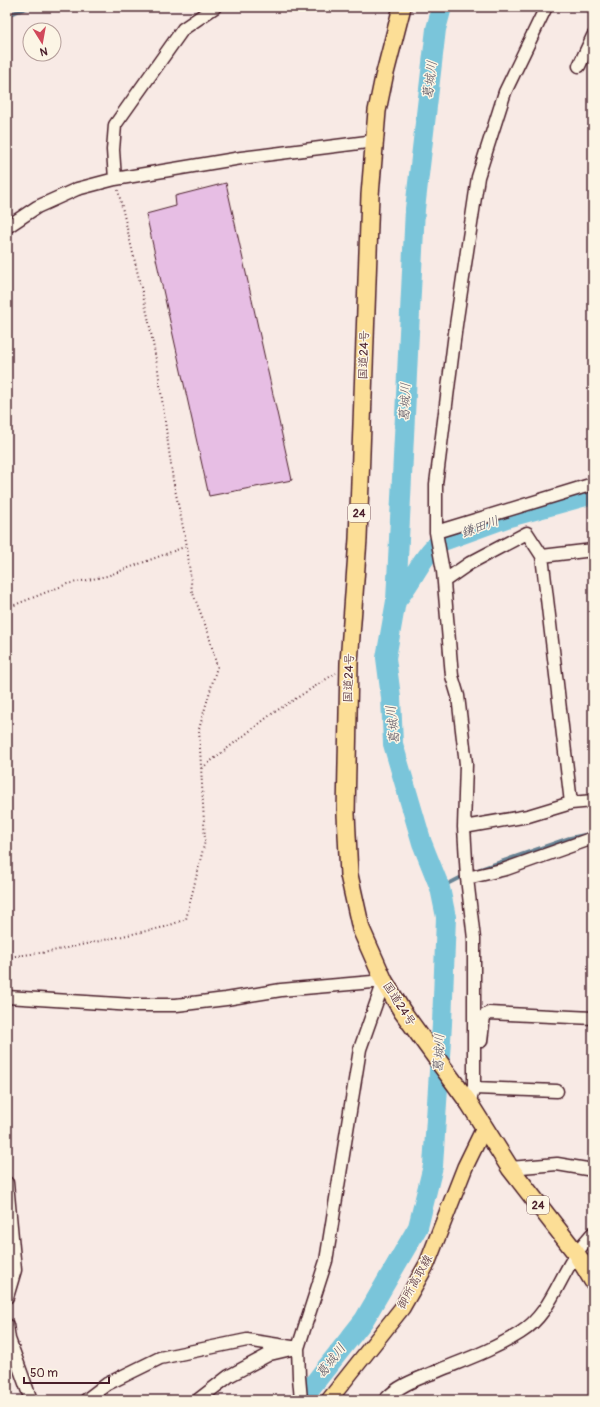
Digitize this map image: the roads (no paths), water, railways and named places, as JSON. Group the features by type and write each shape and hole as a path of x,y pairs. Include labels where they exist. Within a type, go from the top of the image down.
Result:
{"highway":[{"name":"国道24号","path":"402,7 384,77 377,112 370,195 358,539 349,664 346,814 349,875 361,929 384,980 402,1011 469,1091 484,1128 510,1168 576,1253 593,1281"}],"main road":[{"name":"御所高取線","path":"329,1400 402,1308 427,1264 465,1167 484,1128"}],"street":[{"path":"115,179 113,150 115,126 182,29 215,7"},
{"path":"469,1091 474,939 467,878 464,827 466,764 458,696 452,676 444,576 436,532 436,484 456,325 478,177 506,92 546,7"},
{"path":"579,66 593,36"},
{"path":"7,227 37,208 78,189 115,179 241,158 375,141"},
{"path":"436,532 593,484"},
{"path":"444,576 527,533 542,556 571,803"},
{"path":"542,556 593,550"},
{"path":"464,827 528,816 571,803 593,801"},
{"path":"467,878 506,869 593,838"},
{"path":"7,997 133,1005 176,1005 281,990 384,980 360,1049 326,1261 298,1348 298,1377 302,1400"},
{"path":"469,1091 480,1067 484,1016 489,1014 593,1018"},
{"path":"469,1091 557,1091"},
{"path":"510,1168 556,1164 593,1170"},
{"path":"7,1184 15,1270 7,1297"},
{"path":"385,1400 392,1392 408,1383 482,1353 522,1332 544,1310 576,1253 592,1238"},
{"path":"7,1325 10,1339 30,1400"},
{"path":"86,1400 107,1384 160,1358 247,1340 298,1348"},
{"path":"198,1400 229,1376 270,1354 298,1348"}],"waterway":[{"path":"7,15 30,7"},
{"name":"葛城川","path":"301,1400 364,1320 418,1227 433,1166 442,1024 446,917 440,888 422,843 393,744 391,697 386,658 396,601 415,209 436,29 442,7"},
{"name":"鎌田川","path":"396,601 428,554 440,542 509,517 593,494"},
{"path":"474,871 569,838 588,834"},
{"path":"440,888 465,875"}]}
